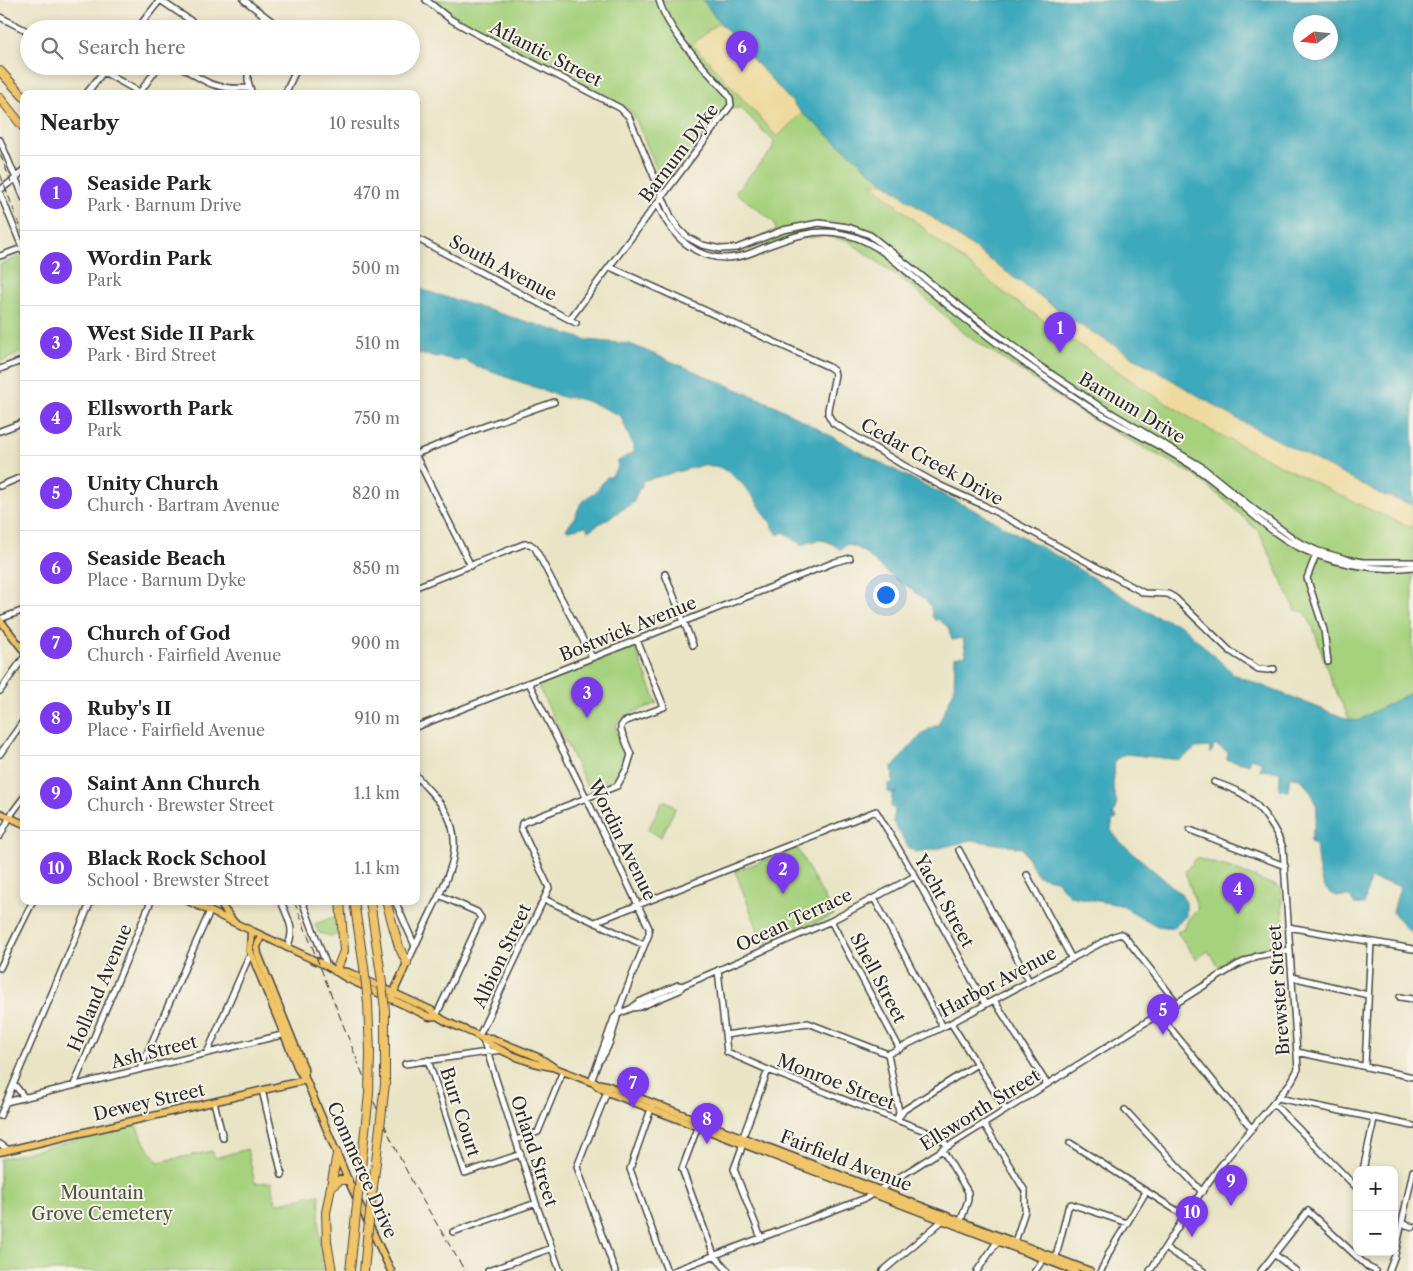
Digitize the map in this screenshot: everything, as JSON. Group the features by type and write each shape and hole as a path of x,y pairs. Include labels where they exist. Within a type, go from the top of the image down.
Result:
{"highway":[{"path":"0,71 20,93"},
{"path":"0,97 20,118"},
{"path":"0,97 20,123"},
{"path":"336,971 344,951 340,905"},
{"path":"350,1271 368,1102 370,1052 368,1003 355,905"},
{"path":"364,1271 385,1084 384,1010 371,905"},
{"path":"387,905 398,947 407,964"},
{"path":"332,1271 326,1228 329,1191 337,1154"},
{"path":"329,1191 337,1181 348,1180"}],"main road":[{"path":"0,620 20,646"},
{"path":"0,813 20,822"},
{"name":"Fairfield Avenue","path":"197,905 327,966 346,978 393,997 429,1017 436,1016 481,1037 502,1050 536,1064 555,1068"},
{"path":"212,912 219,910 220,905"},
{"path":"221,905 234,922"},
{"name":"Commerce Drive","path":"251,932 249,947 251,956 268,987"},
{"name":"Commerce Drive","path":"262,936 257,950 268,987 287,1034 304,1068 306,1080 348,1180 391,1271"},
{"path":"393,997 407,964"},
{"name":"Fairfield Avenue","path":"481,1037 490,1038 540,1058 555,1068 608,1090 999,1239 1075,1271"},
{"name":"Dewey Street","path":"0,1152 306,1080"},
{"name":"Fairfield Avenue","path":"1055,1261 1090,1271"}],"street":[{"path":"144,20 160,0 190,20"},
{"path":"244,0 270,20"},
{"name":"Atlantic Street","path":"426,0 450,19 620,108 629,117"},
{"name":"Barnum Dyke","path":"570,320 731,105 730,96 679,37 659,0"},
{"path":"261,20 264,15"},
{"path":"0,17 20,27"},
{"path":"89,90 102,75"},
{"path":"109,75 137,90"},
{"path":"144,90 153,75"},
{"path":"195,75 211,85 242,90"},
{"path":"249,75 251,90"},
{"path":"286,90 294,75"},
{"name":"Barnum Drive","path":"629,117 671,217 679,229 695,242 711,248 729,250 752,244 783,230 819,223 848,227 870,235 1038,365 1098,405 1202,467 1279,529 1297,541 1317,553 1346,559 1363,562 1413,562"},
{"path":"0,140 20,188"},
{"path":"20,174 0,192 20,242"},
{"name":"Barnum Drive","path":"658,204 664,219 674,234 697,251 713,257 736,257 798,235 814,232 844,234 872,244 946,304 1027,365 1100,414 1201,472 1278,534 1341,563 1373,568 1413,567"},
{"path":"768,237 771,245"},
{"name":"South Avenue","path":"420,240 576,323"},
{"path":"752,244 755,251"},
{"path":"0,256 20,251"},
{"name":"Cedar Creek Drive","path":"610,267 829,367 836,375 828,408 828,414 833,423 903,465 1144,593 1168,594 1175,598 1230,651 1258,669 1274,669"},
{"path":"0,370 20,362"},
{"path":"420,453 477,429 554,402"},
{"path":"0,431 20,424"},
{"path":"420,463 471,566"},
{"path":"0,486 20,478"},
{"path":"420,585 524,544 530,544 535,548 592,658"},
{"path":"1317,553 1307,578 1324,630 1328,662"},
{"name":"Bostwick Avenue","path":"420,725 835,562 850,558"},
{"path":"665,574 693,645"},
{"path":"0,620 20,612"},
{"path":"586,797 617,786 620,783 631,756 621,730 624,722 664,707 637,640"},
{"path":"0,691 20,663"},
{"name":"Wordin Avenue","path":"529,683 640,906 649,928 649,934 618,1014 611,1038 590,1082"},
{"path":"0,754 20,726"},
{"path":"407,964 453,863 455,844 454,832 444,808 420,780"},
{"name":"Brewster Street","path":"1150,1271 1185,1216 1226,1159 1278,1098 1296,1075 1298,1069 1283,848 1271,824 1256,804 1245,796 1214,782"},
{"name":"Albion Street","path":"481,1037 549,888 522,828 522,823 586,797"},
{"path":"0,836 20,803"},
{"name":"Yacht Street","path":"640,906 876,812 915,876 985,1004"},
{"path":"1190,830 1285,866"},
{"path":"959,850 1029,981"},
{"path":"1027,875 1072,958"},
{"name":"Ocean Terrace","path":"618,1014 632,1008 639,1002 678,985 682,986 831,921 915,876"},
{"path":"436,1016 481,918 477,912 439,895"},
{"path":"874,898 943,1027"},
{"path":"544,899 644,945"},
{"path":"0,968 30,905"},
{"path":"0,1116 89,905"},
{"name":"Holland Avenue","path":"74,1085 149,905"},
{"path":"283,905 292,930 288,948"},
{"path":"304,905 327,966"},
{"path":"397,905 415,946"},
{"path":"595,922 640,906"},
{"path":"140,1069 212,912"},
{"name":"Shell Street","path":"831,921 900,1049"},
{"path":"1288,927 1413,949"},
{"name":"Harbor Avenue","path":"888,1054 1121,934 1151,968 1177,1003"},
{"path":"1365,1066 1371,942"},
{"name":"Ellsworth Street","path":"674,1271 875,1192 1249,959 1290,950"},
{"path":"207,1053 251,956"},
{"path":"718,970 725,1035 808,1023 888,1054 899,1112 897,1120"},
{"path":"1292,977 1368,996"},
{"path":"1400,997 1413,999"},
{"path":"994,1000 1047,1084"},
{"path":"1159,1014 1252,1129"},
{"path":"951,1023 1006,1110"},
{"name":"Ash Street","path":"6,1102 287,1034"},
{"name":"Monroe Street","path":"725,1035 727,1052 768,1070 938,1136 948,1146"},
{"name":"Orland Street","path":"481,1037 560,1271"},
{"path":"405,1064 502,1050"},
{"path":"1297,1052 1413,1077"},
{"name":"Burr Court","path":"428,1060 465,1173 521,1154"},
{"path":"897,1120 904,1110 977,1064"},
{"path":"761,1238 734,1169 768,1070"},
{"path":"516,1140 538,1132 562,1071"},
{"path":"14,1084 24,1097"},
{"path":"262,1090 282,1176"},
{"path":"608,1090 578,1167 615,1271"},
{"path":"1278,1098 1413,1126"},
{"path":"214,1102 223,1138"},
{"path":"1274,1103 1353,1184"},
{"path":"652,1106 630,1169 668,1271"},
{"path":"1125,1110 1202,1192"},
{"path":"1364,1166 1374,1119"},
{"path":"698,1124 682,1169 714,1255 728,1271"},
{"path":"984,1124 1025,1191 1026,1211 1014,1245"},
{"path":"1070,1143 1185,1216"},
{"path":"0,1144 9,1150"},
{"path":"942,1150 968,1192 968,1200 959,1224"},
{"path":"1389,1271 1396,1255 1413,1171"},
{"path":"1101,1271 1110,1251 1146,1192"},
{"path":"453,1232 536,1202"},
{"path":"1055,1261 1068,1208 1071,1204 1127,1223"},
{"path":"1260,1271 1308,1211 1368,1267 1376,1271"},
{"path":"883,1271 943,1218"},
{"path":"1402,1224 1413,1227"},
{"path":"977,1271 999,1239"},
{"path":"488,1271 552,1248"},
{"path":"1165,1248 1203,1271"},
{"path":"1274,1254 1296,1271"},
{"path":"1035,1271 1045,1257"}],"green space":[{"path":"431,0 703,0 718,21 802,113 885,183 1378,493 1413,505 1413,692 1367,715 1359,721 1350,720 1332,683 1313,627 1305,612 1295,610 1260,533 1193,474 1098,423 1066,403 964,333 914,288 847,240 823,236 793,240 771,250 762,236 776,230 774,222 735,192 772,150 774,142 741,108 724,109 673,177 666,179 659,175 635,117 630,110 464,21"},
{"path":"20,256 20,354 0,362 0,264"},
{"path":"632,647 635,648 657,703 620,720 616,729 626,755 625,759 612,781 589,790 538,686"},
{"path":"666,801 673,805 675,809 661,837 648,830 662,802"},
{"path":"797,848 834,915 764,946 735,871"},
{"path":"1196,858 1228,867 1281,888 1284,933 1279,943 1247,954 1220,968 1208,951 1196,959 1177,932 1184,929 1189,918 1198,909 1185,872"},
{"path":"338,915 339,934 332,936 319,933 315,924"},
{"name":"Mountain Grove Cemetery","path":"136,1125 145,1144 158,1162 212,1151 215,1158 247,1149 255,1183 271,1182 276,1203 320,1195 319,1226 323,1271 0,1271 0,1159"}],"sand":[{"path":"719,22 802,113 777,137 693,44"},
{"path":"871,183 885,183 1075,322 1378,493 1413,505 1413,528 1360,505 1212,431 1142,388 1007,295 943,245"}],"water":[{"path":"703,0 1413,0 1413,505 1378,493 1232,416 1075,322 885,183 802,113 718,21"},
{"path":"420,289 587,340 630,344 774,405 873,459 980,513 1057,556 1155,616 1181,625 1235,675 1350,720 1359,721 1367,715 1413,692 1413,934 1393,912 1400,886 1370,879 1364,905 1354,904 1350,897 1334,895 1324,886 1319,872 1316,844 1310,842 1317,809 1316,803 1301,779 1290,776 1288,791 1279,790 1280,772 1260,770 1261,761 1250,758 1248,764 1227,760 1228,752 1215,745 1210,754 1210,747 1196,748 1180,760 1125,754 1115,760 1113,789 1117,802 1114,814 1111,815 1117,817 1116,820 1113,819 1111,830 1119,841 1180,893 1186,902 1186,916 1174,928 1157,926 1120,905 1070,896 1056,880 1038,876 1022,848 972,840 932,850 915,852 908,847 893,822 895,811 891,807 892,794 897,793 888,793 888,784 893,784 892,766 921,736 938,725 954,690 955,657 966,655 963,638 952,640 948,627 938,619 936,621 934,619 931,607 926,600 888,573 860,549 847,544 841,550 822,540 801,545 784,532 778,535 749,492 729,472 719,467 708,466 707,464 642,481 642,487 638,491 633,503 588,531 586,526 566,529 574,519 581,503 595,493 607,477 611,477 618,467 617,462 635,451 621,416 585,401 565,398 475,366 465,360 420,354"}],"railway":[{"path":"0,154 11,182"},
{"path":"0,174 20,226"},
{"path":"296,905 373,1100 416,1189 465,1271"}],"place":[{"name":"Seaside Beach","path":"742,72"},
{"name":"Seaside Park","path":"1060,353"},
{"name":"West Side II Park","path":"587,718"},
{"name":"Wordin Park","path":"783,894"},
{"name":"Ellsworth Park","path":"1238,914"},
{"name":"Unity Church","path":"1163,1035"},
{"name":"Church of God","path":"633,1108"},
{"name":"Ruby's II","path":"707,1144"},
{"name":"Saint Ann Church","path":"1231,1206"},
{"name":"Black Rock School","path":"1192,1237"}]}
